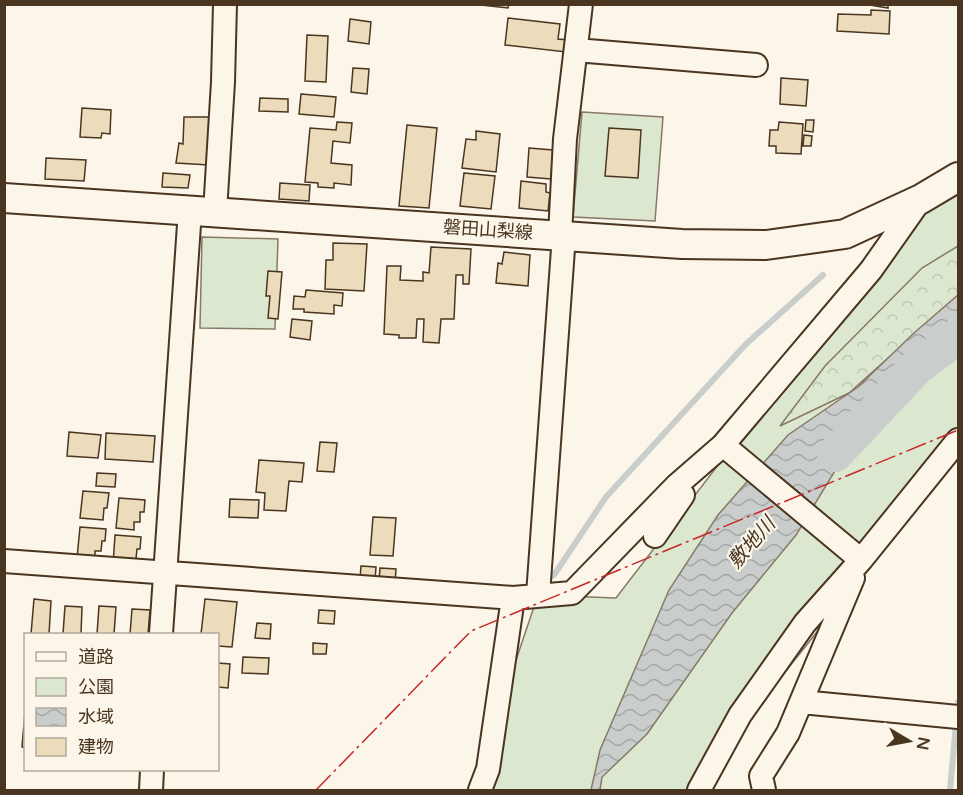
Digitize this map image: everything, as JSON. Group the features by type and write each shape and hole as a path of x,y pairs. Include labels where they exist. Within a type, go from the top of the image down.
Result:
{"main road":[{"name":"磐田山梨線","path":"4,198 682,244 766,245 845,234 921,199 958,177"}],"street":[{"path":"161,633 165,572 202,211 223,81 225,4"},
{"path":"538,595 562,235 565,139 581,4"},
{"path":"576,50 756,64"},
{"path":"4,561 513,598 572,593 677,485 705,461 728,450 871,270 921,199"},
{"path":"699,790 747,705 855,554 958,440"},
{"path":"728,450 855,554"},
{"path":"656,536 705,461"},
{"path":"764,790 761,776 788,733 855,554"},
{"path":"480,790 488,769 513,598"},
{"path":"801,702 958,717"},
{"path":"151,790 152,771"}],"green space":[{"path":"582,112 663,117 655,221 573,217"},
{"path":"958,184 958,456 697,782 693,790 470,790 538,595 616,598 910,215"},
{"path":"202,237 278,239 275,329 200,328"},
{"path":"958,246 958,298 849,393 780,426 825,366 922,268"}],"water":[{"path":"958,295 958,337 917,367 864,423 796,535 732,613 647,734 602,777 600,790 591,790 600,750 669,590 718,515 788,435 858,387 914,333"}],"building":[{"path":"471,4 509,4 508,8"},
{"path":"864,4 888,4 888,8"},
{"path":"871,10 890,11 889,34 837,31 838,14 871,15"},
{"path":"508,18 560,24 558,39 568,40 566,52 505,45"},
{"path":"350,19 371,22 369,44 348,41"},
{"path":"307,35 328,36 326,82 305,81"},
{"path":"353,68 369,69 367,94 351,92"},
{"path":"781,78 808,80 806,106 780,104"},
{"path":"301,94 336,97 334,117 299,114"},
{"path":"260,98 288,99 288,112 259,111"},
{"path":"82,108 111,110 110,134 102,133 101,138 80,137"},
{"path":"184,117 212,117 209,165 176,163 179,143 183,144"},
{"path":"806,120 814,120 813,132 805,131"},
{"path":"337,122 352,123 350,143 333,141 331,163 352,165 351,185 334,183 334,188 318,187 318,183 305,182 310,128 336,130"},
{"path":"779,122 803,124 801,154 776,153 776,146 769,146 770,130 778,130"},
{"path":"407,125 437,128 429,208 399,206"},
{"path":"609,128 641,130 638,178 605,176"},
{"path":"476,131 500,134 496,172 462,168 466,139 476,140"},
{"path":"804,135 812,136 811,146 803,146"},
{"path":"529,148 553,150 551,179 527,177"},
{"path":"46,158 86,160 84,181 45,179"},
{"path":"163,173 190,175 188,188 162,187"},
{"path":"464,173 495,176 491,209 460,206"},
{"path":"521,181 546,184 546,192 550,193 548,211 519,208"},
{"path":"280,183 310,185 309,201 279,199"},
{"path":"333,243 367,244 364,291 325,289 326,260 333,260"},
{"path":"431,247 471,249 469,284 463,284 463,275 456,275 454,319 441,319 439,343 423,342 424,319 417,319 416,338 399,338 399,335 384,334 387,266 401,266 400,280 423,281 423,272 429,273"},
{"path":"504,252 530,255 528,286 496,283 498,263 502,264"},
{"path":"268,271 282,272 278,319 268,318 270,296 266,296"},
{"path":"306,290 343,293 342,306 334,305 334,314 293,309 294,296 305,297"},
{"path":"292,319 312,321 310,340 290,337"},
{"path":"69,432 101,435 98,458 67,456"},
{"path":"106,433 155,436 153,462 105,459"},
{"path":"320,442 337,443 334,472 317,471"},
{"path":"259,460 304,463 302,482 289,481 286,511 264,510 265,493 256,492"},
{"path":"97,473 116,474 115,487 96,486"},
{"path":"83,491 109,493 103,520 80,518"},
{"path":"119,498 145,500 144,512 140,512 140,522 134,522 134,530 116,528"},
{"path":"230,499 259,500 258,518 229,517"},
{"path":"373,517 396,518 393,556 370,555"},
{"path":"80,527 106,529 105,541 102,541 101,551 95,551 95,559 77,558"},
{"path":"115,535 141,537 140,549 137,549 136,559 131,559 130,567 113,565"},
{"path":"361,566 376,567 375,580 360,579"},
{"path":"380,568 396,569 395,583 379,581"},
{"path":"34,599 51,601 49,633 31,633"},
{"path":"205,599 237,602 232,647 219,646 219,633 201,633"},
{"path":"65,606 82,607 81,633 63,633"},
{"path":"99,606 116,607 114,633 97,633"},
{"path":"132,609 150,610 148,633 130,633"},
{"path":"319,610 335,611 334,624 318,623"},
{"path":"257,623 271,624 270,639 255,638"},
{"path":"313,643 327,644 326,654 313,654"},
{"path":"243,657 269,658 268,674 242,673"},
{"path":"219,663 230,664 228,688 219,687"},
{"path":"24,724 24,748 22,747"}],"waterway":[{"path":"543,581 554,575 606,497 746,344 823,275"},
{"name":"敷地川","path":"835,454 917,367 958,336"},
{"path":"950,343 958,356"},
{"path":"950,790 958,702"}],"power":[{"path":"316,790 471,631 958,430"}]}
